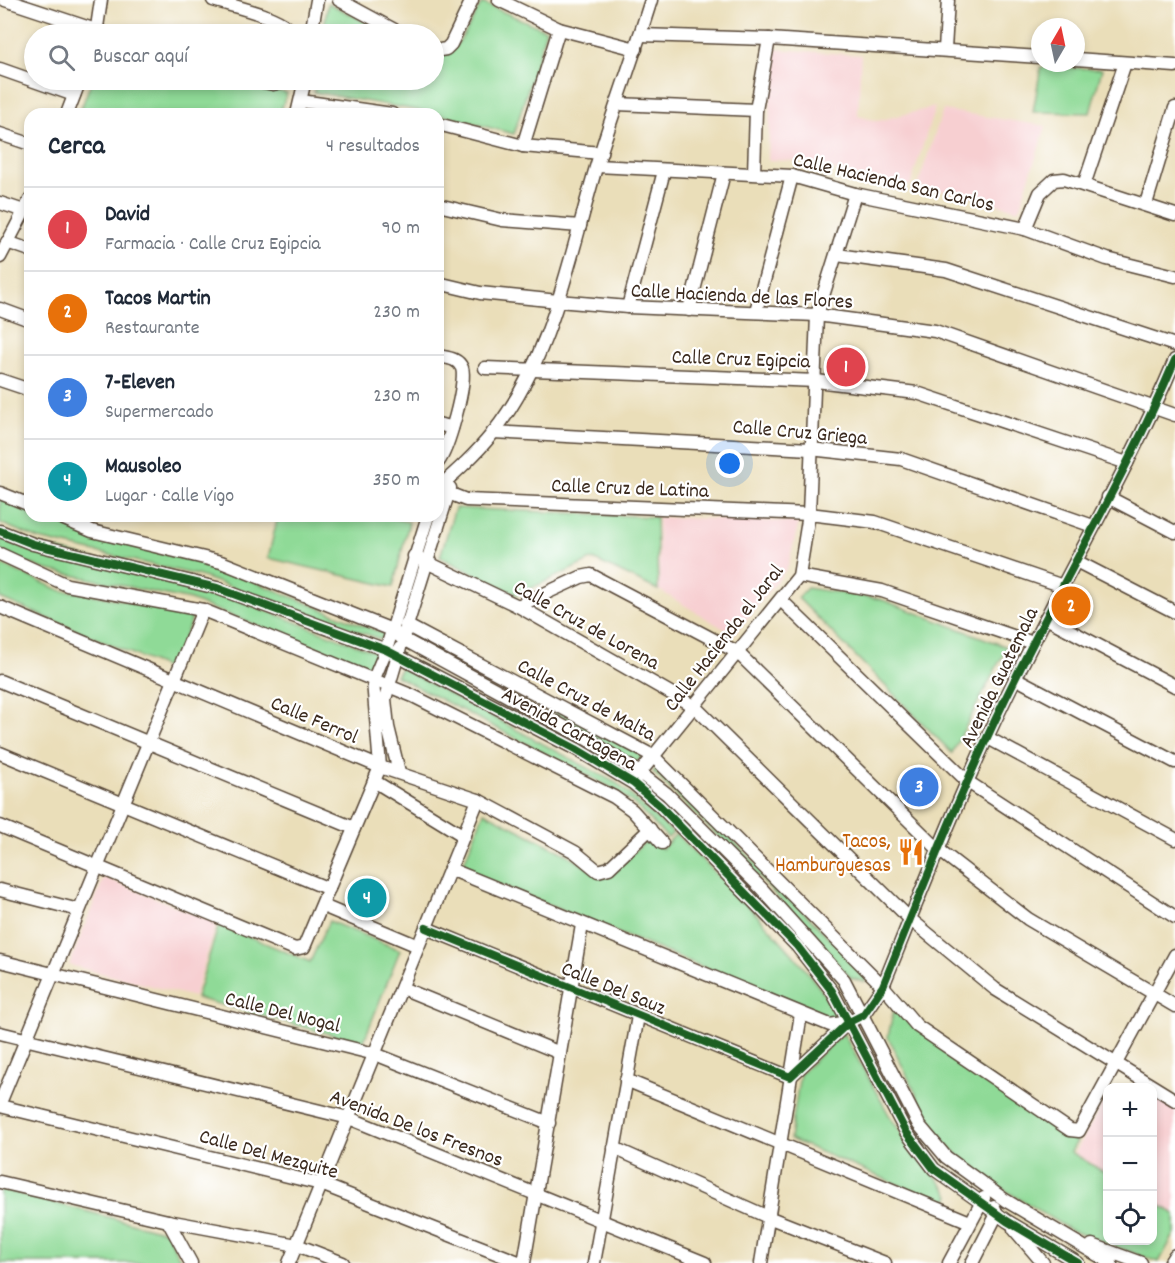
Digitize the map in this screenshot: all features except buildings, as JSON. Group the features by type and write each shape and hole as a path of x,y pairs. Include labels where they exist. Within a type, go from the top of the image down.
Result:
{"street":[{"path":"5,0 74,24"},
{"path":"100,24 101,0"},
{"path":"213,0 284,24"},
{"path":"312,24 316,0"},
{"path":"339,0 383,24"},
{"path":"444,49 451,44 472,0"},
{"path":"499,0 559,29 636,49"},
{"path":"444,487 493,432 532,369 558,301 599,159 651,0"},
{"path":"945,49 948,0"},
{"path":"523,146 559,29"},
{"path":"640,34 945,49 1031,56"},
{"path":"754,173 756,110 769,39"},
{"path":"1085,60 1175,66"},
{"path":"1084,185 1125,63"},
{"path":"0,69 24,77"},
{"path":"62,90 74,94"},
{"path":"69,108 76,90"},
{"path":"299,108 303,90"},
{"path":"301,101 350,108"},
{"path":"617,104 756,110"},
{"path":"1146,204 1175,108"},
{"name":"Calle Hacienda San Carlos","path":"444,126 523,146 664,171 792,176 855,194 1025,229 1107,259 1175,276"},
{"path":"0,134 24,142"},
{"path":"628,308 664,171"},
{"path":"689,310 724,173"},
{"path":"756,311 792,176"},
{"path":"1025,229 1046,185 1054,180 1064,179 1175,215"},
{"name":"Calle Hacienda el Jaral","path":"636,778 799,576 809,514 817,315 855,194"},
{"path":"0,203 24,212 0,257"},
{"path":"444,206 502,220 580,226"},
{"path":"7,242 24,248"},
{"path":"837,255 946,270 1175,345"},
{"name":"Calle Hacienda de las Flores","path":"444,284 480,293 628,308 817,315 935,332 1175,415"},
{"path":"0,309 24,318"},
{"path":"444,357 456,360 462,369 463,378 444,453"},
{"name":"Avenida Guatemala","path":"863,1015 883,986 968,782 1015,678 1127,463 1175,360"},
{"name":"Calle Cruz Egipcia","path":"485,368 816,381 917,393 1127,463"},
{"path":"0,380 24,388"},
{"path":"444,426 452,428"},
{"name":"Calle Cruz Griega","path":"493,432 810,449 901,459 1093,526"},
{"name":"Calle Cruz de Latina","path":"444,492 466,500 809,514 875,522 1063,586"},
{"path":"0,493 24,503"},
{"path":"1108,497 1175,532"},
{"name":"Avenida Cartagena","path":"71,522 93,531 221,562 392,630 403,639 592,742 636,778 660,806 797,946 832,991 919,1151 934,1170 980,1204 1078,1263"},
{"path":"399,772 388,727 385,699 387,686 403,639 427,522"},
{"path":"0,826 295,950 302,949 307,943 323,906 380,767 373,681 420,559 431,522"},
{"name":"Avenida Cartagena","path":"0,531 33,544 217,588 386,650 667,794 807,937 844,980 919,1125 946,1157 989,1189 1111,1263"},
{"path":"0,554 67,585 203,610 387,686 589,783 632,810 662,843"},
{"name":"Calle Cruz de Lorena","path":"420,559 518,606 695,707 910,919 995,989 1175,1100"},
{"path":"1076,561 1175,612"},
{"path":"518,606 581,577 591,575 737,652 939,850 1029,918 1175,1005"},
{"path":"799,576 882,591 1033,643"},
{"path":"781,600 968,782 1175,917"},
{"name":"Calle Ferrol","path":"0,607 380,767 478,800 574,852 598,871 609,868 650,829"},
{"path":"0,1104 203,610"},
{"path":"1046,618 1175,686"},
{"path":"392,630 406,625"},
{"name":"Calle Cruz de Malta","path":"406,625 653,756 883,986 918,1026 1063,1126 1079,1131 1115,1064"},
{"path":"1015,678 1175,762"},
{"path":"0,681 354,828"},
{"path":"988,738 1175,839"},
{"path":"0,753 329,889"},
{"path":"374,781 464,836"},
{"path":"289,1263 478,800"},
{"path":"450,869 801,1014 830,1025 849,1022"},
{"path":"0,890 79,910"},
{"path":"323,906 418,946"},
{"path":"523,1263 573,990 582,925"},
{"name":"Calle Del Sauz","path":"426,928 790,1077"},
{"path":"1115,1064 1175,955"},
{"name":"Calle Del Nogal","path":"0,961 375,1054 549,1123"},
{"path":"402,988 560,1053"},
{"path":"761,1263 801,1014"},
{"path":"790,1077 849,1022 863,1015"},
{"path":"594,1263 638,1016"},
{"name":"Avenida De los Fresnos","path":"0,1032 349,1118 705,1263"},
{"path":"626,1080 779,1141 970,1222"},
{"name":"Calle Del Mezquite","path":"0,1104 321,1184 523,1263"},
{"path":"614,1148 768,1217 885,1263"},
{"path":"0,1182 168,1221 297,1245 343,1263"},
{"path":"949,1263 989,1189"},
{"path":"989,1189 1002,1218 1043,1263"},
{"path":"972,1263 1002,1218"},
{"path":"168,1221 191,1263"},
{"path":"1066,1236 1141,1263"},
{"path":"1170,1263 1175,1255"}],"shaded area":[{"path":"772,49 861,55 858,116 877,121 935,107 910,186 874,181 801,161 768,160"},
{"path":"943,110 1046,126 1019,210 962,194 917,187"},
{"path":"658,517 799,522 788,567 734,635 659,590"},
{"path":"104,877 217,923 194,997 69,965"},
{"path":"1157,1096 1175,1106 1175,1214 1157,1203"},
{"path":"1103,1102 1103,1170 1075,1153"}],"green space":[{"path":"328,3 369,24 325,24"},
{"path":"482,3 546,30 514,134 444,116 444,108 404,108 314,92 314,90 444,90 444,54 457,44"},
{"path":"1085,68 1102,69 1090,113 1033,112 1040,72 1085,72"},
{"path":"88,90 273,90 287,93 281,108 81,108"},
{"path":"0,498 24,508 24,522 59,522 83,532 220,568 387,635 383,640 197,575 39,539 0,523"},
{"path":"455,508 656,517 658,590 593,559 517,595 440,557"},
{"path":"277,522 409,522 393,587 268,558"},
{"path":"0,534 214,591 378,653 368,667 190,600 44,569 0,552"},
{"path":"0,564 62,591 179,611 193,616 171,670 0,598"},
{"path":"807,588 880,599 1007,647 952,753 798,598"},
{"path":"409,629 633,749 642,758 636,762 555,714 407,635"},
{"path":"401,668 618,784 673,833 668,838 634,804 612,788 396,676"},
{"path":"659,765 853,962 867,979 864,982 851,978 760,878 653,772"},
{"path":"484,812 568,855 603,878 651,837 662,849 676,834 761,919 801,964 837,1012 833,1019 461,870"},
{"path":"329,921 400,950 363,1043 196,998 219,924 310,962"},
{"path":"894,1008 1077,1141 1071,1152 1103,1172 1103,1242 1070,1230 982,1176 945,1143 931,1124 888,1037"},
{"path":"843,1033 892,1120 950,1195 946,1205 790,1139 800,1074"},
{"path":"0,1189 166,1232 182,1263 0,1263"},
{"path":"1157,1203 1175,1214 1175,1233 1159,1262 1112,1245 1157,1245"}],"cycle path":[{"path":"426,928 790,1077 849,1022 863,1015 883,986 980,753 1036,637 1138,441 1175,360"},
{"path":"0,531 33,544 217,588 386,650 576,749 633,783 660,806 797,946 832,991 906,1132 934,1169 1007,1221 1078,1263"}],"place":[{"name":"David","path":"846,367"},
{"name":"Tacos Martin","path":"1071,606"},
{"name":"7-Eleven","path":"919,787"},
{"name":"Tacos, Hamburguesas","path":"911,852"},
{"name":"Mausoleo","path":"367,898"}]}
